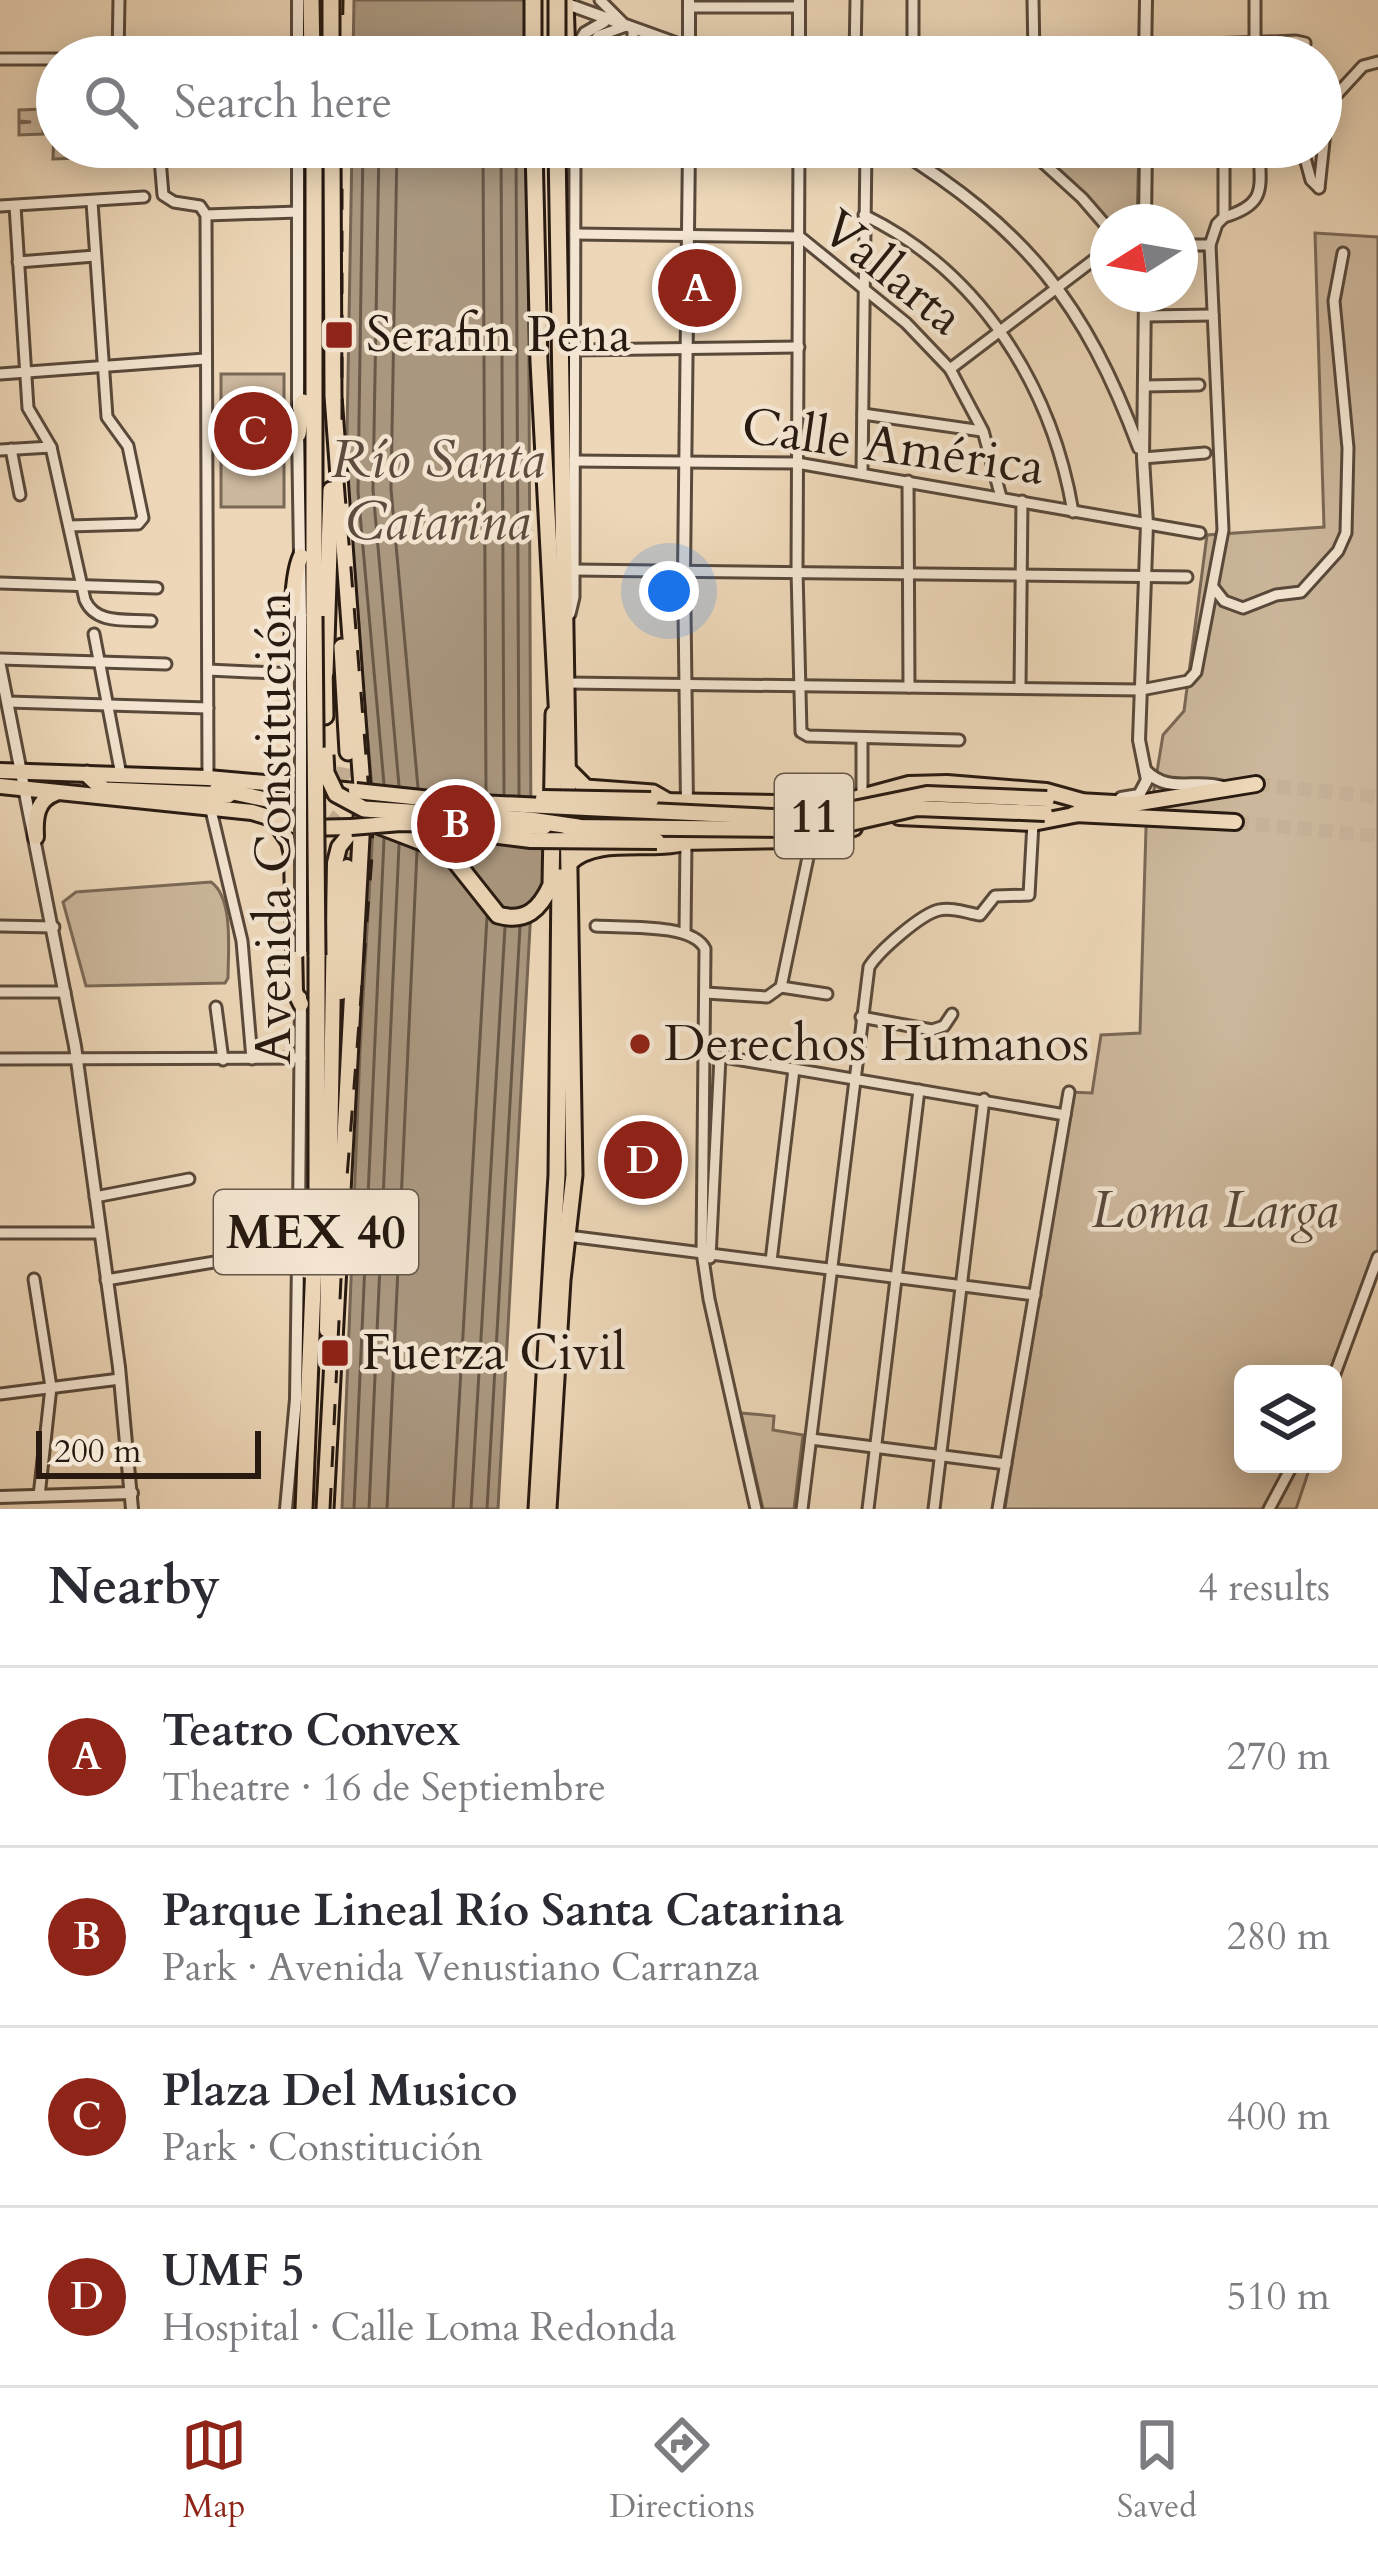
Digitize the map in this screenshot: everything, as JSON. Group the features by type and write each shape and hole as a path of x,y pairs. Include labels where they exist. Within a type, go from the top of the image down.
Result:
{"highway":[{"path":"311,0 312,36"},
{"path":"334,0 335,36"},
{"path":"533,0 542,36"},
{"path":"552,36 560,3"},
{"path":"560,3 566,36"},
{"name":"Avenida Constitución","path":"304,1509 317,1190 309,953 308,616 315,537 314,168"},
{"name":"Avenida Constitución","path":"322,1509 363,800 333,396 332,168"},
{"path":"534,168 560,835 557,1175 536,1509"},
{"path":"548,168 552,406 548,494"},
{"path":"566,168 558,272 567,346"},
{"path":"548,1509 574,1175 568,168"},
{"path":"298,434 307,224 314,172"},
{"path":"333,396 325,716 326,773 336,794 353,806 403,814 578,827"},
{"path":"315,537 321,565 325,673"},
{"path":"346,585 340,614 349,752"},
{"path":"374,826 448,852 498,915 529,915 544,902 553,861 556,663"},
{"path":"569,772 586,788 653,793 659,801"},
{"path":"87,774 104,790 228,795"},
{"path":"570,862 589,849 658,848 686,842"},
{"path":"299,1214 305,1338 311,1356"}],"main road":[{"path":"275,783 290,773 295,761 296,570 301,556"},
{"name":"11","path":"0,771 60,793 209,806 269,816 304,828 351,830 443,824 795,829 931,807 1042,812 1118,806 1256,784"},
{"name":"11","path":"0,785 87,774 208,778 507,804 772,817 829,814 927,794 1042,812"},
{"path":"142,777 154,784 238,792 288,804"},
{"path":"918,816 929,800 921,783"},
{"path":"507,804 543,798 816,804 921,783 1046,791 1080,808"},
{"path":"36,837 40,804 60,793"},
{"path":"658,841 667,821 659,801"},
{"path":"712,842 702,820 707,808 719,802"},
{"path":"443,824 518,839 712,842 812,838 887,818 1080,808"},
{"name":"11","path":"1080,808 1235,822"},
{"path":"269,816 289,842 295,992 301,1004"},
{"path":"341,865 339,847 351,830"},
{"path":"293,872 310,851 322,851 341,865"},
{"name":"Avenida Constitución","path":"322,1509 341,865"}],"street":[{"path":"118,36 119,0"},
{"path":"298,0 298,36"},
{"path":"520,0 544,36"},
{"path":"585,0 612,19"},
{"path":"855,36 856,0"},
{"path":"913,0 914,36"},
{"path":"1033,0 1034,36"},
{"path":"1145,36 1146,0"},
{"path":"1255,0 1255,36"},
{"path":"560,3 651,36"},
{"path":"688,36 689,4 799,3 799,36"},
{"path":"583,36 612,19"},
{"path":"0,59 36,59"},
{"path":"1342,89 1363,67 1378,62"},
{"path":"161,168 164,195 174,202 200,206 206,215 208,778"},
{"path":"298,168 298,434 301,556 308,616"},
{"path":"567,625 574,597 574,461 567,346 575,234 570,168"},
{"path":"685,932 688,168"},
{"path":"799,168 797,571 802,734 959,740"},
{"path":"862,473 866,168"},
{"path":"923,168 1023,245 1057,286 1095,342 1143,458"},
{"path":"1049,168 1090,207"},
{"path":"1145,204 1146,168"},
{"path":"1224,168 1224,217"},
{"path":"568,683 1141,690 1183,684 1192,677 1223,530 1210,244 1224,217 1244,212 1257,199 1260,168"},
{"path":"1308,168 1319,188 1321,168"},
{"path":"0,206 144,197"},
{"path":"69,526 127,526 143,518 128,446 107,417 92,202"},
{"path":"15,206 23,373 30,416 51,447 85,600 90,612 101,618 151,621"},
{"path":"206,215 298,212"},
{"path":"865,215 938,263 1001,330 1043,403 1073,512"},
{"name":"Vallarta","path":"575,234 800,237 906,323 950,370 983,431 1001,497"},
{"path":"1198,244 1210,244"},
{"path":"1213,587 1224,601 1243,608 1276,595 1301,592 1343,544 1348,448 1334,301 1343,253"},
{"path":"18,262 95,256"},
{"path":"950,370 1090,262"},
{"path":"1080,808 1139,795 1147,785 1138,740 1147,524 1145,312"},
{"path":"1145,316 1213,315"},
{"path":"567,346 799,347"},
{"path":"0,374 205,358"},
{"path":"1145,386 1199,385"},
{"path":"862,414 983,431"},
{"path":"20,495 6,450 51,447"},
{"path":"1143,458 1205,453"},
{"name":"Calle América","path":"574,461 797,463 1200,533"},
{"path":"908,481 908,687"},
{"path":"1019,688 1022,501"},
{"path":"574,569 1187,577"},
{"path":"0,584 157,588"},
{"path":"94,634 121,775"},
{"path":"132,1509 120,1379 77,1059 0,662 166,664"},
{"path":"208,670 295,674"},
{"path":"8,702 208,707"},
{"path":"862,738 862,798"},
{"path":"1145,770 1168,786 1206,783 1226,788"},
{"path":"209,806 242,941 252,1059"},
{"path":"802,1509 866,977 873,960 928,915 946,909 980,915 995,896 1030,893 1042,812"},
{"path":"706,993 767,997 781,987 812,838"},
{"path":"0,926 53,927"},
{"path":"596,926 685,932 700,939 705,949 707,1253"},
{"name":"Avenida Constitución","path":"286,1509 296,1399 301,1004 309,953"},
{"path":"781,987 826,994"},
{"path":"0,992 65,992"},
{"path":"216,1007 223,1060"},
{"path":"861,1017 932,1030 944,1026 952,1014"},
{"path":"706,1054 1065,1115"},
{"path":"720,1057 705,1269 756,1509"},
{"path":"0,1060 301,1058"},
{"path":"771,1261 794,1069"},
{"path":"868,1509 919,1090"},
{"path":"998,1509 1069,1092"},
{"path":"934,1509 984,1099"},
{"path":"95,1197 189,1179"},
{"path":"0,1233 100,1233"},
{"path":"568,1236 1035,1294"},
{"path":"106,1280 298,1248"},
{"path":"1338,1365 1378,1256"},
{"path":"34,1280 51,1387 38,1502"},
{"path":"0,1394 120,1379"},
{"path":"811,1439 1006,1464"},
{"path":"1269,1509 1288,1473"},
{"path":"0,1497 38,1502 132,1493"}],"green space":[{"path":"36,109 36,134 19,135 19,123 31,122 19,121 19,110"},
{"path":"1056,168 1138,168 1137,204 1091,204"},
{"name":"Loma Larga","path":"1315,233 1378,237 1378,1265 1342,1370 1342,1365 1234,1365 1234,1473 1308,1473 1296,1509 1005,1509 1069,1092 1092,1093 1101,1035 1140,1033 1150,816 1125,813 1151,808 1163,735 1184,711 1207,535 1324,527"},
{"path":"221,374 284,374 284,507 221,507"},
{"path":"211,882 223,900 228,926 225,983 86,986 63,902 76,892"},
{"path":"741,1413 774,1416 773,1430 803,1435 794,1509 763,1509"}],"water":[{"path":"354,0 527,0 527,36 353,36"},
{"name":"Río Santa Catarina","path":"352,168 528,168 531,844 548,845 541,903 531,909 498,1509 342,1509 374,810 346,492"}],"tunnel":[{"path":"247,794 327,785 344,774 348,752"},
{"path":"1256,784 1378,797"},
{"path":"310,807 336,822 347,867"},
{"path":"1235,822 1378,836"}],"railway":[{"path":"342,36 343,0"},
{"path":"330,1509 344,1216 373,843 342,456 342,168"}],"place":[{"name":"Teatro Convex","path":"697,288"},
{"name":"Serafin Pena","path":"339,335"},
{"name":"Plaza Del Musico","path":"253,431"},
{"name":"Parque Lineal Río Santa Catarina","path":"456,824"},
{"name":"Derechos Humanos","path":"640,1044"},
{"name":"UMF 5","path":"643,1160"},
{"name":"Fuerza Civil","path":"335,1353"}]}
